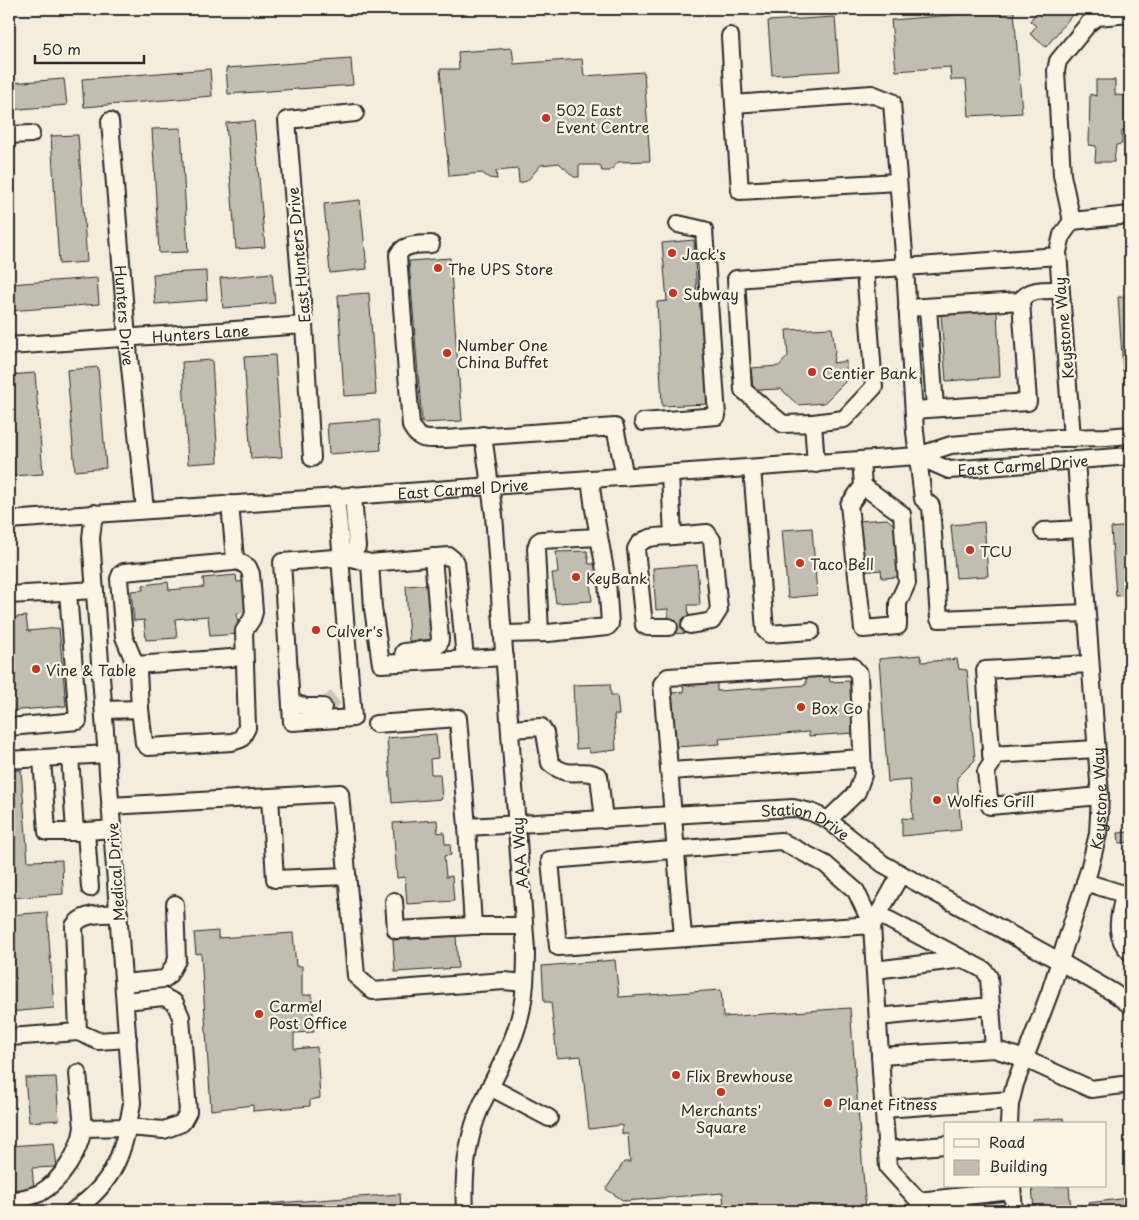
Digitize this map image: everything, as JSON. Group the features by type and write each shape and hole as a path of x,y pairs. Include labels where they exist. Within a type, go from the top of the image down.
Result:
{"street":[{"path":"1130,14 1097,17 1089,23 1058,61 1056,71 1062,175 1072,221 1130,216"},
{"path":"730,36 740,191 898,182"},
{"path":"734,104 872,94 892,102 918,456 923,499 931,506 939,619 1086,614"},
{"name":"East Hunters Drive","path":"312,458 304,325 287,120 355,114"},
{"name":"Hunters Drive","path":"110,121 127,338 145,510"},
{"path":"9,136 31,134"},
{"name":"Keystone Way","path":"1072,221 1062,235 1058,256 1072,438"},
{"path":"643,422 717,416 704,230 678,224"},
{"path":"431,244 405,247 400,250 398,255 411,426 416,436 421,438 445,438 615,427 625,476"},
{"path":"865,270 874,387 844,419 783,424 743,390 736,279 1058,256"},
{"path":"914,410 1028,402 1021,301 1026,294 1037,291 1060,290"},
{"path":"908,308 1021,301"},
{"path":"928,307 935,408"},
{"name":"Hunters Lane","path":"9,346 304,325"},
{"path":"812,423 816,464"},
{"name":"AAA Way","path":"465,1211 465,1160 474,1126 515,1033 521,1015 525,983 524,926 505,656 491,485 484,435"},
{"name":"East Carmel Drive","path":"9,520 491,485 816,464 918,456 951,445 1020,439 1130,435"},
{"name":"East Carmel Drive","path":"918,456 950,470 1130,456"},
{"path":"861,460 863,486 849,505 863,629 898,626 898,603 907,583 902,514 863,486"},
{"name":"Keystone Way","path":"1009,1122 1010,1100 1050,992 1085,882 1098,834 1100,796 1076,460"},
{"path":"752,468 765,630 769,634 811,631"},
{"path":"670,474 673,536"},
{"path":"503,634 544,633 607,627 610,624 607,581 598,537 590,479"},
{"path":"344,557 357,547 353,495"},
{"path":"336,496 341,549 344,557 344,608 353,718 292,722 282,562 344,557 370,563 448,556 456,562 465,659"},
{"path":"230,504 235,559"},
{"name":"Medical Drive","path":"75,1211 99,1189 118,1162 126,1140 132,1103 91,538 94,513"},
{"path":"1043,530 1081,529"},
{"path":"669,627 644,626 636,549 641,541 646,539 707,533 712,540 719,610 712,621 690,625"},
{"path":"544,633 536,548 538,542 542,540 598,537"},
{"path":"380,654 433,649 439,644 433,558"},
{"path":"9,595 68,592 124,572 226,563 233,562 235,559"},
{"path":"124,572 119,579 124,637 136,665 144,744 148,747 238,742 245,734 247,728 244,631 254,612 251,574 248,567 235,559"},
{"path":"370,563 373,608 381,664 505,656"},
{"path":"9,727 78,721 68,592"},
{"path":"338,696 342,678 339,618 344,608"},
{"path":"136,665 244,657"},
{"path":"1090,664 984,670 992,763 986,772 990,806 1100,796"},
{"path":"683,937 662,684 668,677 852,666 859,674 863,775 856,792 828,820"},
{"path":"291,702 306,707 323,707"},
{"path":"104,710 140,709"},
{"path":"376,724 458,718 473,926"},
{"path":"510,729 541,727 545,733 550,762 558,770 569,773 592,772 599,776 604,820"},
{"path":"991,755 1096,749"},
{"path":"9,760 107,754"},
{"path":"70,756 90,888"},
{"path":"42,758 47,832 112,829"},
{"path":"670,771 862,758"},
{"path":"110,806 340,793 356,976 373,991 504,981 525,983"},
{"path":"270,797 275,879 347,876"},
{"name":"Station Drive","path":"467,827 793,808 811,812 828,820 883,864 1114,993"},
{"path":"875,919 856,891 825,864 781,841 550,860 558,947 875,919 984,970 989,978 994,1049"},
{"path":"901,874 875,919 875,970 888,1167 923,1206 1012,1188 1014,1211"},
{"path":"1085,882 1127,895 1119,923 1120,939 1130,952"},
{"path":"394,901 396,930 473,926 524,926"},
{"path":"124,983 164,979 168,976 178,960 175,904"},
{"path":"78,1032 74,926 83,917 118,913"},
{"path":"875,970 963,959"},
{"path":"1114,993 1130,999"},
{"path":"1114,993 1130,1005"},
{"path":"83,1128 128,1127 164,1130 182,1123 188,1112 181,1017 175,1003 164,997 125,1001"},
{"path":"878,1017 991,1006"},
{"path":"9,1037 78,1032 98,1041 128,1039"},
{"path":"880,1056 994,1049 1025,1059 1091,1089 1130,1084"},
{"path":"17,1211 17,1200 40,1192 58,1178 74,1157 81,1142 83,1128 78,1073"},
{"path":"490,1087 550,1118"},
{"path":"884,1109 1010,1100"},
{"path":"887,1150 944,1145"}],"building":[{"path":"1039,9 1077,9 1046,47 1030,34 1036,26 1030,21"},
{"path":"1014,10 1022,113 969,116 966,80 951,80 950,67 896,71 891,20"},
{"path":"835,17 839,71 772,75 768,21"},
{"path":"1130,43 1130,60 1123,56"},
{"name":"502 East Event Centre","path":"512,48 514,64 582,59 584,76 644,72 650,161 618,162 610,171 602,171 600,165 579,165 579,177 574,177 559,163 541,165 527,181 519,183 518,169 496,171 497,179 489,178 482,173 449,176 440,69 459,69 458,52"},
{"path":"351,59 353,85 228,94 226,68"},
{"path":"210,69 212,96 84,107 82,79"},
{"path":"64,79 67,105 9,110 9,83"},
{"path":"1096,80 1115,80 1115,95 1129,96 1128,130 1122,131 1122,144 1116,145 1114,162 1095,162 1096,146 1089,145 1090,94 1096,96"},
{"path":"254,121 265,247 236,249 226,123"},
{"path":"181,128 188,252 159,253 152,129"},
{"path":"78,135 87,262 59,264 51,136"},
{"path":"360,200 367,269 330,273 324,204"},
{"path":"694,240 697,299 702,299 709,404 662,406 657,302 667,301 662,243"},
{"path":"450,258 462,421 422,423 409,261"},
{"path":"206,271 207,300 155,304 153,274"},
{"path":"272,273 275,303 223,308 220,278"},
{"path":"97,278 99,304 9,311 9,284"},
{"path":"369,293 376,394 344,396 338,295"},
{"path":"1118,297 1130,297 1130,371 1123,371"},
{"path":"997,310 1000,377 946,381 941,314"},
{"path":"832,328 835,351 833,363 846,361 846,381 824,403 798,405 781,389 753,390 751,368 779,366 788,356 786,330"},
{"path":"275,355 282,457 251,459 244,357"},
{"path":"212,360 218,462 188,464 182,362"},
{"path":"98,367 106,468 75,471 67,370"},
{"path":"35,373 43,474 12,476 9,430 9,375"},
{"path":"379,420 381,450 329,454 327,424"},
{"path":"887,519 894,525 898,577 882,578 881,570 863,572 858,521"},
{"name":"TCU","path":"984,522 988,576 956,578 951,525"},
{"path":"1130,526 1130,595 1116,596 1111,528"},
{"name":"Taco Bell","path":"812,528 817,595 788,598 782,530"},
{"name":"KeyBank","path":"587,551 589,564 598,564 600,581 590,581 592,601 556,603 552,573 558,573 556,552"},
{"path":"697,565 700,605 688,605 690,633 669,634 668,609 656,610 653,568"},
{"path":"236,575 237,582 247,581 250,612 237,613 239,634 210,636 208,616 175,619 177,638 146,640 144,620 134,621 131,591 143,590 143,585 168,582 169,590 204,587 203,578"},
{"path":"434,584 437,639 409,641 406,586"},
{"name":"Vine & Table","path":"26,616 28,631 59,628 66,706 9,711 9,618"},
{"path":"920,655 922,662 957,659 959,669 967,670 975,760 957,778 961,830 902,836 902,818 913,819 910,780 888,782 879,659"},
{"path":"829,676 830,682 850,681 854,733 809,736 809,732 719,739 720,744 676,747 672,693 684,692 683,684 717,682 717,691 806,685 806,678"},
{"path":"610,684 611,695 617,695 619,715 614,715 616,750 590,753 588,748 576,749 573,685"},
{"path":"436,734 438,758 430,759 431,774 440,774 442,799 392,803 387,738"},
{"path":"9,770 21,770 28,861 62,860 63,894 9,898"},
{"path":"437,820 438,833 444,832 445,844 450,844 451,855 444,856 446,877 452,876 454,901 407,904 405,877 397,878 393,823"},
{"path":"1129,826 1130,842 1119,843 1118,833 1129,832"},
{"path":"47,912 54,1008 9,1012 9,915"},
{"name":"Carmel Post Office","path":"218,931 218,938 293,933 296,966 302,966 302,995 312,995 314,1032 294,1033 294,1049 317,1047 320,1098 310,1100 310,1106 253,1111 253,1105 211,1110 201,953 196,954 194,933"},
{"path":"456,936 458,968 395,972 393,940"},
{"name":"Merchants' Square","path":"615,960 619,997 721,990 723,1017 850,1008 866,1211 724,1211 723,1193 624,1201 606,1189 624,1162 630,1162 628,1134 622,1134 622,1125 589,1129 581,1056 557,1058 551,1002 544,1002 542,966"},
{"path":"56,1077 59,1120 29,1122 25,1078"},
{"path":"1063,1118 1064,1122 1033,1122 1033,1120"},
{"path":"54,1143 57,1167 32,1168 34,1188 9,1190 9,1146"},
{"path":"1032,1188 1069,1188 1071,1211 1034,1211"},
{"path":"1130,1191 1130,1211 1089,1211 1089,1203 1120,1199"},
{"path":"400,1194 401,1211 182,1211 182,1210"}],"tunnel":[{"path":"323,707 338,696"}],"place":[{"name":"502 East Event Centre","path":"546,118"},
{"name":"Jack's","path":"672,253"},
{"name":"The UPS Store","path":"438,268"},
{"name":"Subway","path":"673,293"},
{"name":"Number One China Buffet","path":"447,353"},
{"name":"Centier Bank","path":"812,372"},
{"name":"TCU","path":"970,550"},
{"name":"Taco Bell","path":"800,563"},
{"name":"KeyBank","path":"576,577"},
{"name":"Culver's","path":"316,630"},
{"name":"Vine & Table","path":"36,669"},
{"name":"Box Co","path":"801,707"},
{"name":"Wolfies Grill","path":"937,800"},
{"name":"Carmel Post Office","path":"259,1014"},
{"name":"Flix Brewhouse","path":"676,1075"},
{"name":"Merchants' Square","path":"721,1092"},
{"name":"Planet Fitness","path":"828,1103"}]}
